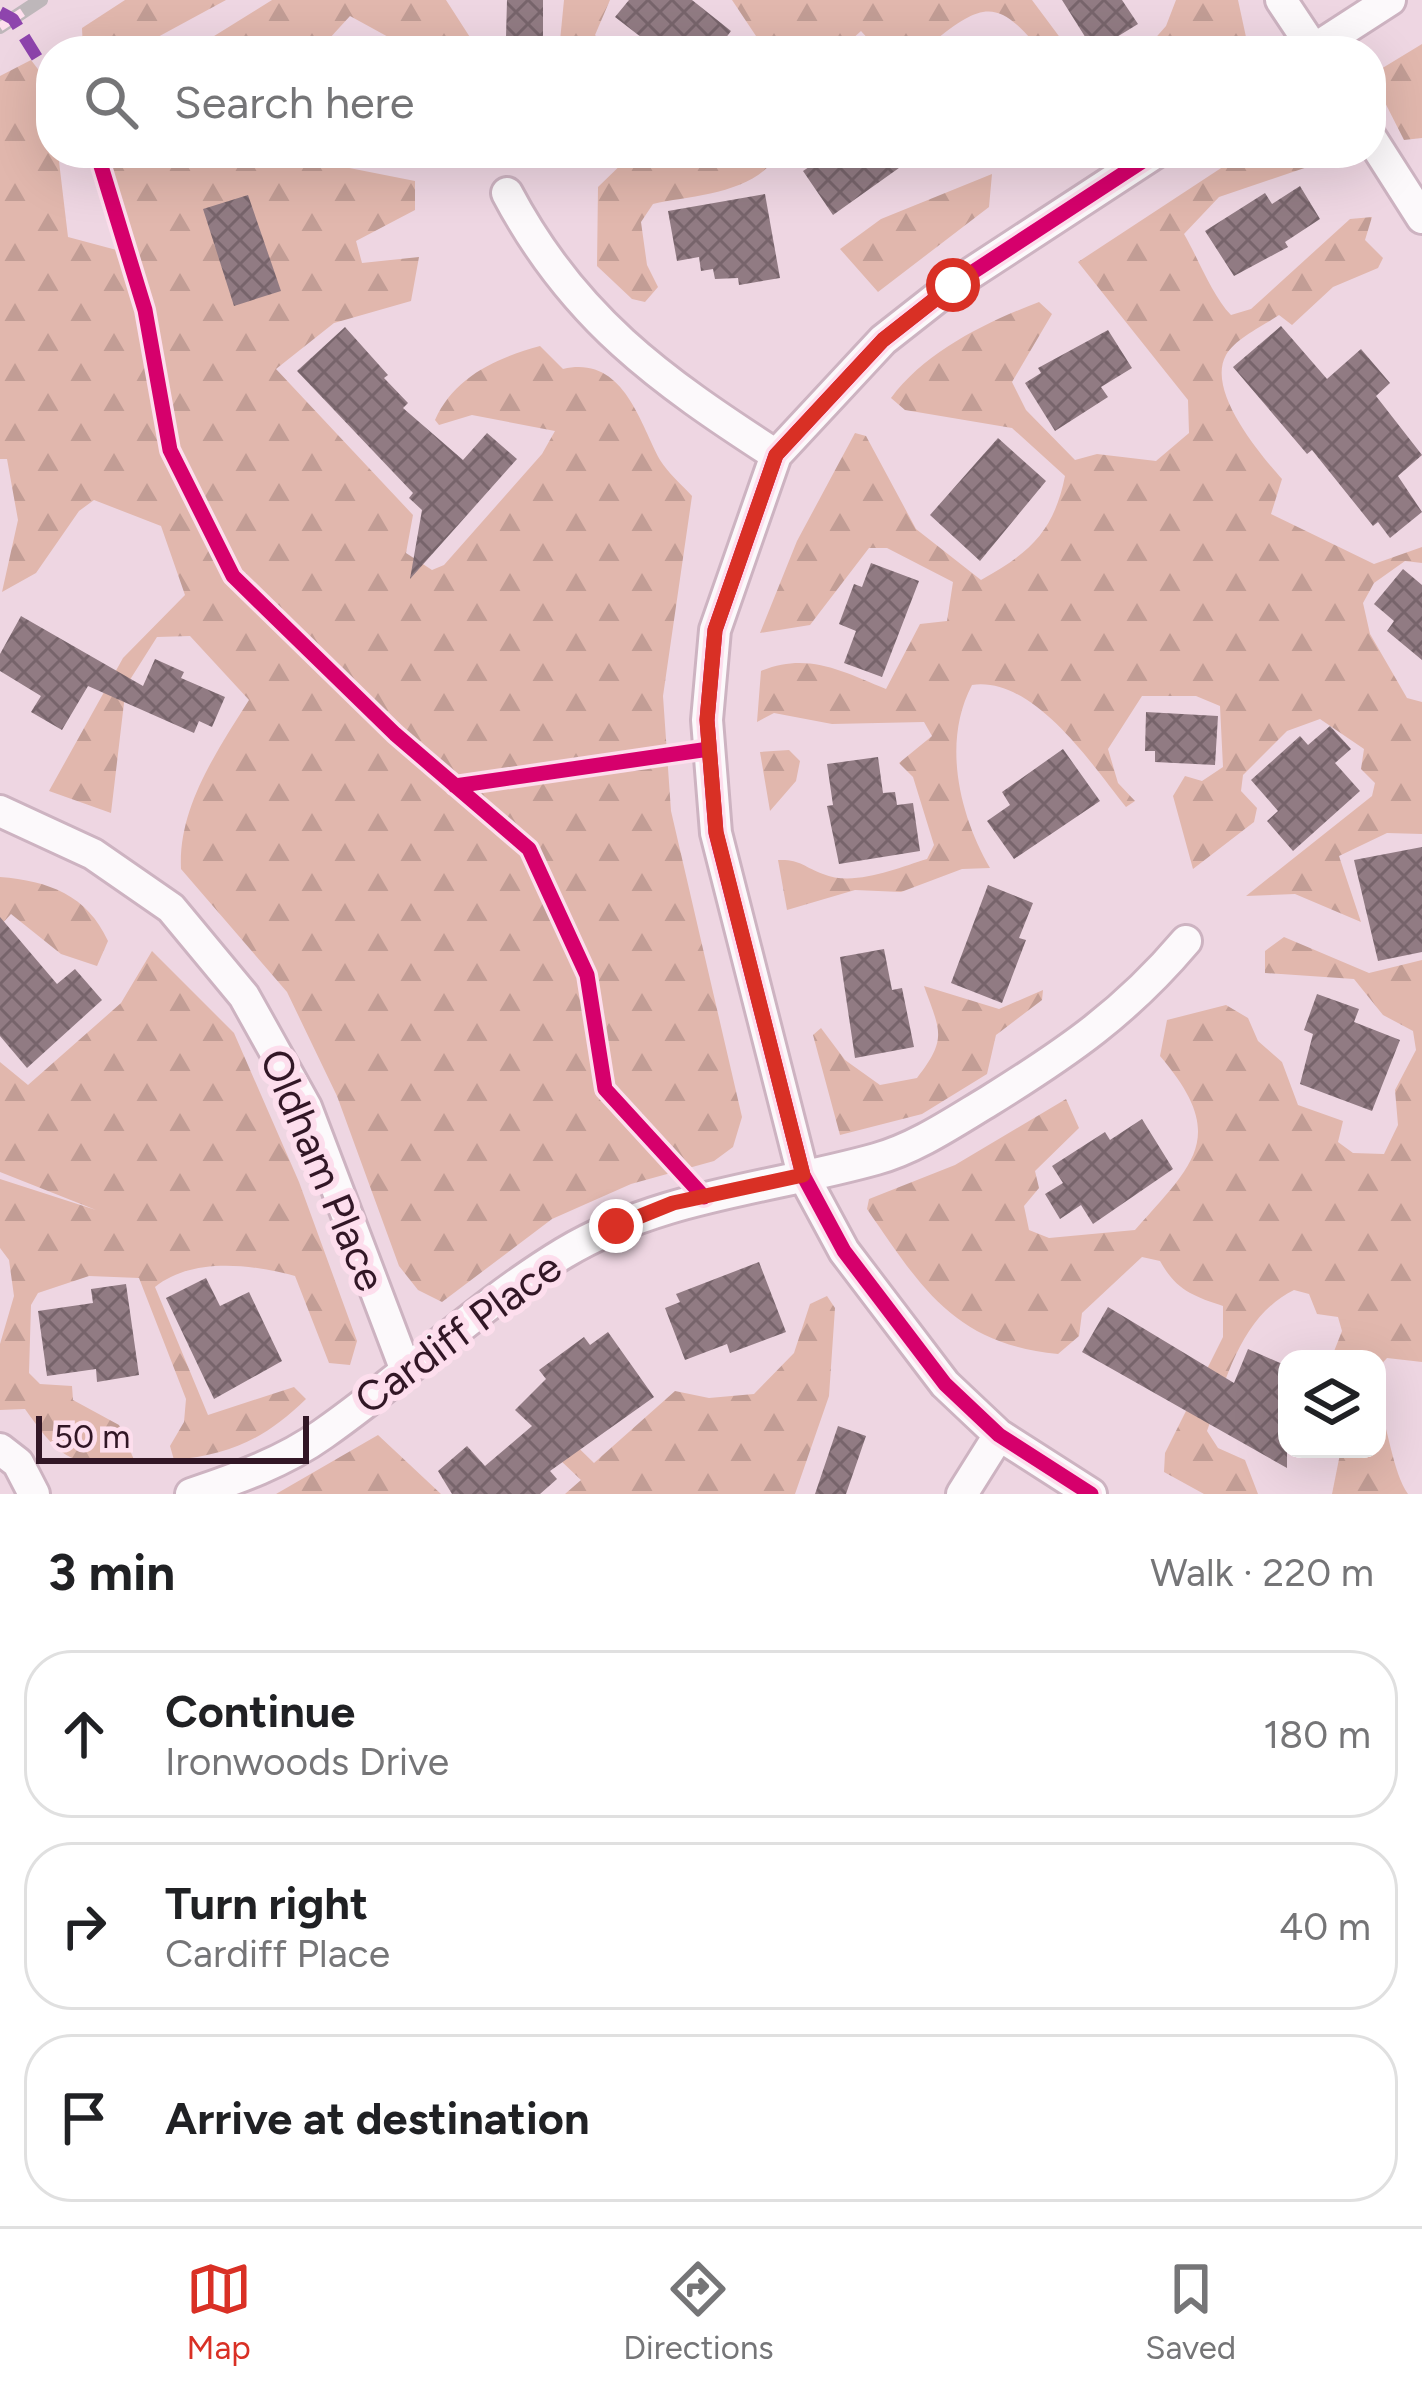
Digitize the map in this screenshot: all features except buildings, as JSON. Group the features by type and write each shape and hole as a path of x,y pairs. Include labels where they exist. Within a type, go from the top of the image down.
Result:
{"street":[{"path":"1281,0 1304,36"},
{"path":"1335,36 1390,0"},
{"path":"1386,162 1422,218"},
{"path":"1090,1494 999,1435 945,1384 844,1252 803,1175 716,832 707,720 715,630 776,455 883,340 953,285 1132,168"},
{"path":"507,194 541,257 590,312 658,374 776,455"},
{"name":"Oldham Place","path":"0,811 93,854 171,908 244,995 306,1107 405,1368"},
{"name":"Cardiff Place","path":"190,1494 250,1474 321,1436 405,1368 562,1254 616,1226 673,1203 880,1158 947,1126 1088,1040 1146,989 1186,941"},
{"path":"962,1494 999,1435"},
{"path":"0,1449 18,1463 34,1494"}],"green space":[{"path":"125,0 226,0 160,36 82,36 82,28"},
{"path":"272,0 446,0 469,36 386,36 350,16 332,36 214,36"},
{"path":"564,0 610,0 596,36 560,36"},
{"path":"732,0 1032,0 1059,36 1028,36 1014,22 991,12 966,19 941,36 866,36 861,31 856,36 756,36"},
{"path":"1176,0 1238,0 1246,36 1157,36"},
{"path":"1422,44 1422,138 1404,140 1386,105 1386,66"},
{"path":"31,60 36,67 36,168 60,168 68,237 124,252 101,168 349,168 415,181 415,210 356,241 362,263 419,257 411,301 334,323 276,369 413,515 406,553 432,570 444,565 542,454 555,431 472,415 439,425 435,420 453,392 478,371 540,346 563,369 584,367 615,381 636,410 663,465 692,496 663,696 671,811 742,1117 733,1147 714,1161 631,1184 552,1219 442,1302 418,1290 399,1266 337,1096 287,992 181,869 193,802 249,700 190,636 157,637 126,686 111,813 49,791 123,658 185,595 161,526 94,500 79,511 36,573 2,592 18,520 7,459 0,459 0,76"},
{"path":"618,168 767,168 740,185 653,204 641,222 647,265 658,287 645,302 632,299 597,266 598,187"},
{"path":"1221,168 1304,168 1219,197 1184,234 1231,315 1251,309 1350,219 1372,217 1365,240 1383,258 1378,268 1333,287 1292,325 1279,315 1243,338 1226,355 1222,370 1223,386 1238,421 1282,479 1271,514 1374,564 1422,547 1422,563 1405,561 1374,583 1363,603 1370,634 1407,698 1422,702 1422,834 1387,833 1339,856 1361,922 1295,894 1246,896 1372,796 1375,783 1361,769 1364,749 1320,719 1287,731 1243,775 1241,791 1257,808 1254,822 1193,869 1173,796 1185,776 1202,781 1223,767 1220,706 1196,696 1142,696 1108,749 1118,783 1135,801 1126,807 1079,748 1039,709 995,686 972,685 958,730 958,778 970,825 990,868 962,869 901,892 855,890 787,910 778,860 835,877 862,877 927,859 934,845 913,777 899,763 932,736 924,722 832,724 774,713 757,722 761,671 809,664 886,689 920,624 947,621 953,582 887,548 869,548 810,625 760,633 797,541 855,433 866,436 916,529 981,580 1037,539 1054,512 1065,476 1012,428 905,410 891,398 939,353 1039,302 1052,314 1012,382 1026,410 1075,460 1097,454 1156,461 1189,433 1188,400 1078,262"},
{"path":"992,174 989,207 878,292 840,249 881,219"},
{"path":"789,750 800,761 796,781 770,811 760,752"},
{"path":"0,877 50,887 89,912 108,941 97,966 61,954 11,914 0,926"},
{"path":"1284,937 1369,973 1422,960 1422,1362 1386,1359 1386,1350 1335,1350 1342,1331 1338,1317 1317,1314 1309,1294 1294,1290 1260,1316 1248,1333 1207,1431 1218,1448 1245,1460 1258,1494 1204,1494 1164,1472 1165,1453 1223,1337 1223,1306 1186,1291 1160,1261 1142,1257 1082,1313 1079,1336 1058,1354 1022,1348 992,1338 945,1308 867,1209 869,1199 955,1165 1066,1099 1079,1128 1035,1171 1039,1188 1024,1206 1029,1230 1049,1238 1135,1230 1187,1167 1198,1129 1194,1108 1160,1056 1167,1020 1226,1005 1248,1018 1258,1041 1282,1062 1298,1105 1343,1121 1338,1142 1353,1153 1384,1154 1398,1125 1395,1090 1416,1050 1413,1031 1383,1015 1354,979 1265,973 1265,951"},
{"path":"152,951 234,1033 299,1182 357,1341 350,1365 329,1363 295,1276 222,1266 170,1277 155,1287 208,1415 294,1387 306,1399 246,1442 213,1454 174,1460 170,1446 184,1422 186,1399 139,1278 89,1276 38,1293 31,1305 29,1373 40,1384 72,1386 73,1400 119,1425 135,1462 96,1463 59,1450 25,1409 0,1410 0,1344 14,1296 9,1260 0,1248 0,1179 96,1210 0,1172 0,1062 28,1085 121,1003"},
{"path":"924,986 999,1009 1043,990 1042,1000 996,1035 987,1074 922,1114 840,1135 813,1035 821,1028 845,1060 880,1085 917,1078 933,1053 938,1034"},
{"path":"827,1296 835,1308 829,1396 795,1494 565,1494 581,1480 536,1437 555,1425 594,1463 675,1391 709,1398 754,1394 794,1353 810,1304"},
{"path":"1386,1431 1408,1494 1332,1494 1339,1458 1386,1458"},
{"path":"378,1435 441,1494 276,1494"}],"railway":[{"path":"0,27 41,0"}],"marked path":[{"path":"0,12 13,19 36,56"}],"cycle path":[{"path":"102,168 145,310 170,450 233,576 395,734 529,849 587,975 605,1089 704,1197"},
{"path":"1091,1494 999,1435 945,1384 844,1251 803,1175 716,833 707,720 715,630 776,455 883,340 953,285 1132,168"},
{"path":"455,786 709,749"}],"route":[{"path":"616,1226 673,1203 803,1175 747,972 716,832 707,720 715,630 743,538 776,455 827,394 883,340 953,285"}]}
